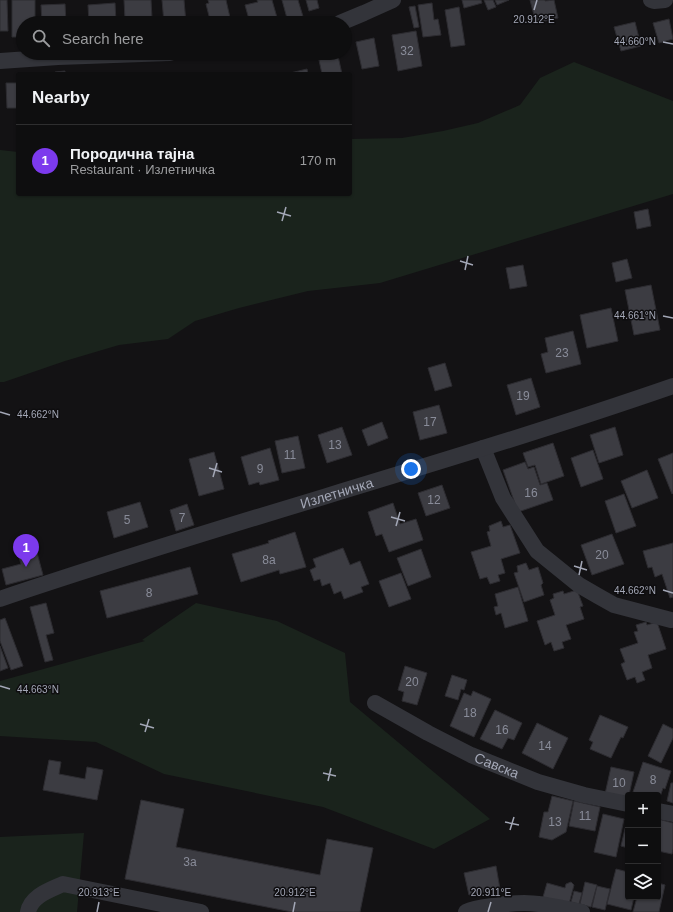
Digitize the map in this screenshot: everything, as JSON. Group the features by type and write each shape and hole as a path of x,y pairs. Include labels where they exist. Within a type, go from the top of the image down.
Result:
{"street":[{"path":"352,18 393,0"},
{"path":"651,0 654,2 665,0"},
{"path":"0,61 21,60"},
{"name":"Излетничка","path":"0,599 72,574 483,448 673,386"},
{"path":"483,448 503,498 537,551 579,585 614,605 671,620"},
{"name":"Савска","path":"375,703 428,733 472,755 538,782 584,795 625,803"},
{"path":"661,812 673,814"},
{"path":"28,912 35,900 48,891 63,884 201,912"},
{"path":"466,912 487,906 526,903 582,912"}],"shaded area":[{"path":"574,62 673,101 673,194 380,283 308,291 239,308 195,321 168,339 119,345 0,382 0,150 16,152 16,196 352,196 352,139 402,138 478,123 520,105 540,78"},
{"path":"196,603 277,621 345,653 350,702 490,819 434,849 323,807 164,774 96,742 0,736 0,681 145,641 142,640"},
{"path":"84,833 77,912 0,912 0,837"}],"building":[{"path":"0,0 7,0 8,31 0,31"},
{"path":"12,0 35,0 35,16 16,16 16,37 12,37"},
{"path":"124,0 151,0 152,16 125,16"},
{"path":"162,0 184,0 185,16 163,16"},
{"path":"208,0 226,0 230,16 209,16 206,4 209,3"},
{"path":"257,0 272,0 277,16 248,16 245,5 258,2"},
{"path":"282,0 298,0 303,16 286,16"},
{"path":"306,0 317,0 319,8 309,11"},
{"path":"462,0 481,0 482,3 464,8"},
{"path":"484,0 493,0 496,7 488,10"},
{"path":"495,0 509,0 497,5"},
{"path":"530,0 554,0 558,18 536,23"},
{"path":"115,3 116,16 89,16 88,5"},
{"path":"432,3 434,20 438,19 441,35 423,37 418,5"},
{"path":"65,4 66,16 42,16 41,5"},
{"path":"415,6 419,27 414,28 409,7"},
{"path":"459,7 465,45 451,47 445,10"},
{"path":"669,19 673,39 659,43 653,23"},
{"path":"635,22 641,46 621,51 614,27"},
{"path":"416,31 422,66 398,71 392,35"},
{"path":"374,38 379,66 362,69 356,42"},
{"path":"319,60 339,60 342,72 322,72"},
{"path":"307,69 308,72 294,72"},
{"path":"6,83 16,83 16,108 7,108"},
{"path":"648,209 651,226 637,229 634,212"},
{"path":"627,259 632,278 616,282 612,263"},
{"path":"523,265 527,286 510,289 506,268"},
{"path":"651,285 660,330 634,335 625,290"},
{"path":"611,308 618,341 587,348 580,315"},
{"path":"573,331 581,364 546,373 541,354 548,352 545,338"},
{"path":"445,363 452,386 435,391 428,368"},
{"path":"531,378 540,407 516,415 507,385"},
{"path":"439,405 447,433 420,440 413,412"},
{"path":"382,422 388,438 368,446 362,430"},
{"path":"342,427 352,455 327,463 318,435"},
{"path":"615,427 623,455 599,463 590,435"},
{"path":"298,436 305,468 282,473 275,441"},
{"path":"553,443 564,476 541,484 535,465 528,467 523,453"},
{"path":"270,448 279,480 260,485 259,482 249,485 241,457"},
{"path":"593,450 603,479 581,487 571,458"},
{"path":"214,452 224,489 199,496 189,459"},
{"path":"673,453 673,493 672,494 658,459"},
{"path":"525,462 528,469 534,467 540,485 547,483 553,500 518,512 503,470"},
{"path":"647,470 658,498 632,508 621,481"},
{"path":"442,485 450,508 426,516 418,493"},
{"path":"624,494 636,526 616,533 605,501"},
{"path":"140,502 148,527 114,538 107,512"},
{"path":"393,503 400,524 416,519 423,540 389,552 382,534 376,536 368,512"},
{"path":"187,504 194,525 176,531 170,510"},
{"path":"501,521 503,527 510,525 520,553 501,559 505,573 498,575 500,581 490,584 487,577 480,579 471,552 491,546 487,532 490,531 489,526"},
{"path":"295,532 306,567 280,574 279,570 241,582 232,554 269,543 268,541"},
{"path":"612,534 624,564 592,575 581,545"},
{"path":"673,543 673,597 670,598 662,574 655,577 652,567 648,568 643,551"},
{"path":"343,548 350,565 360,561 369,584 361,587 363,592 344,599 341,591 334,594 330,583 322,586 320,579 314,581 310,570 316,567 313,559"},
{"path":"36,549 43,575 6,585 2,569 21,564 18,554"},
{"path":"421,549 431,577 408,586 397,558"},
{"path":"526,563 529,570 538,567 543,583 541,585 544,595 524,602 514,573 518,572 517,566"},
{"path":"190,567 198,594 107,618 100,591"},
{"path":"401,573 411,599 389,607 379,581"},
{"path":"518,587 528,621 505,628 501,613 496,615 494,607 498,606 495,594"},
{"path":"577,590 583,606 580,607 584,619 566,625 571,639 562,642 564,648 554,651 551,642 545,645 537,621 555,615 550,600 554,598 553,594 563,591 564,594"},
{"path":"46,603 54,633 46,635 53,660 45,662 30,607"},
{"path":"5,618 23,666 11,670 0,641 0,620"},
{"path":"646,622 647,625 657,622 666,649 648,655 652,668 642,672 645,680 637,683 635,677 627,680 621,664 625,662 620,649 638,643 634,632 638,631 636,625"},
{"path":"0,646 8,668 0,671"},
{"path":"405,666 427,673 417,705 402,701 404,692 398,690"},
{"path":"452,675 467,680 464,690 461,689 458,700 445,696"},
{"path":"473,691 491,699 474,737 450,726 464,693 471,696"},
{"path":"495,710 522,723 514,740 508,738 502,749 480,739"},
{"path":"600,715 628,727 623,738 621,737 611,758 590,749 593,742 589,740"},
{"path":"537,723 568,738 553,769 522,753"},
{"path":"663,724 673,729 673,738 661,763 648,756"},
{"path":"49,760 61,762 59,774 85,779 87,767 103,770 97,800 43,790"},
{"path":"643,762 671,771 665,789 663,788 661,794 661,792 633,792"},
{"path":"611,767 634,772 630,792 625,792 625,798 605,794"},
{"path":"671,783 673,783 673,803 667,801"},
{"path":"552,796 573,801 566,832 552,840 539,837 544,812 548,812"},
{"path":"141,800 184,809 176,847 320,875 327,839 373,848 360,912 292,912 125,879"},
{"path":"574,801 600,807 595,831 569,826"},
{"path":"603,814 624,819 616,857 594,852"},
{"path":"661,820 673,823 672,854 661,852"},
{"path":"625,829 625,847 621,846"},
{"path":"496,866 500,889 469,895 464,873"},
{"path":"616,869 625,871 625,900 633,900 631,910 607,904"},
{"path":"571,882 574,885 569,904 543,897 547,883 565,888 566,884"},
{"path":"585,882 597,885 591,907 580,904"},
{"path":"661,884 665,885 659,912 633,912 636,900 661,900"},
{"path":"597,886 610,889 605,910 592,907"},
{"path":"574,891 582,893 579,904 571,902"}],"place":[{"name":"Породична тајна","path":"26,567"}]}
